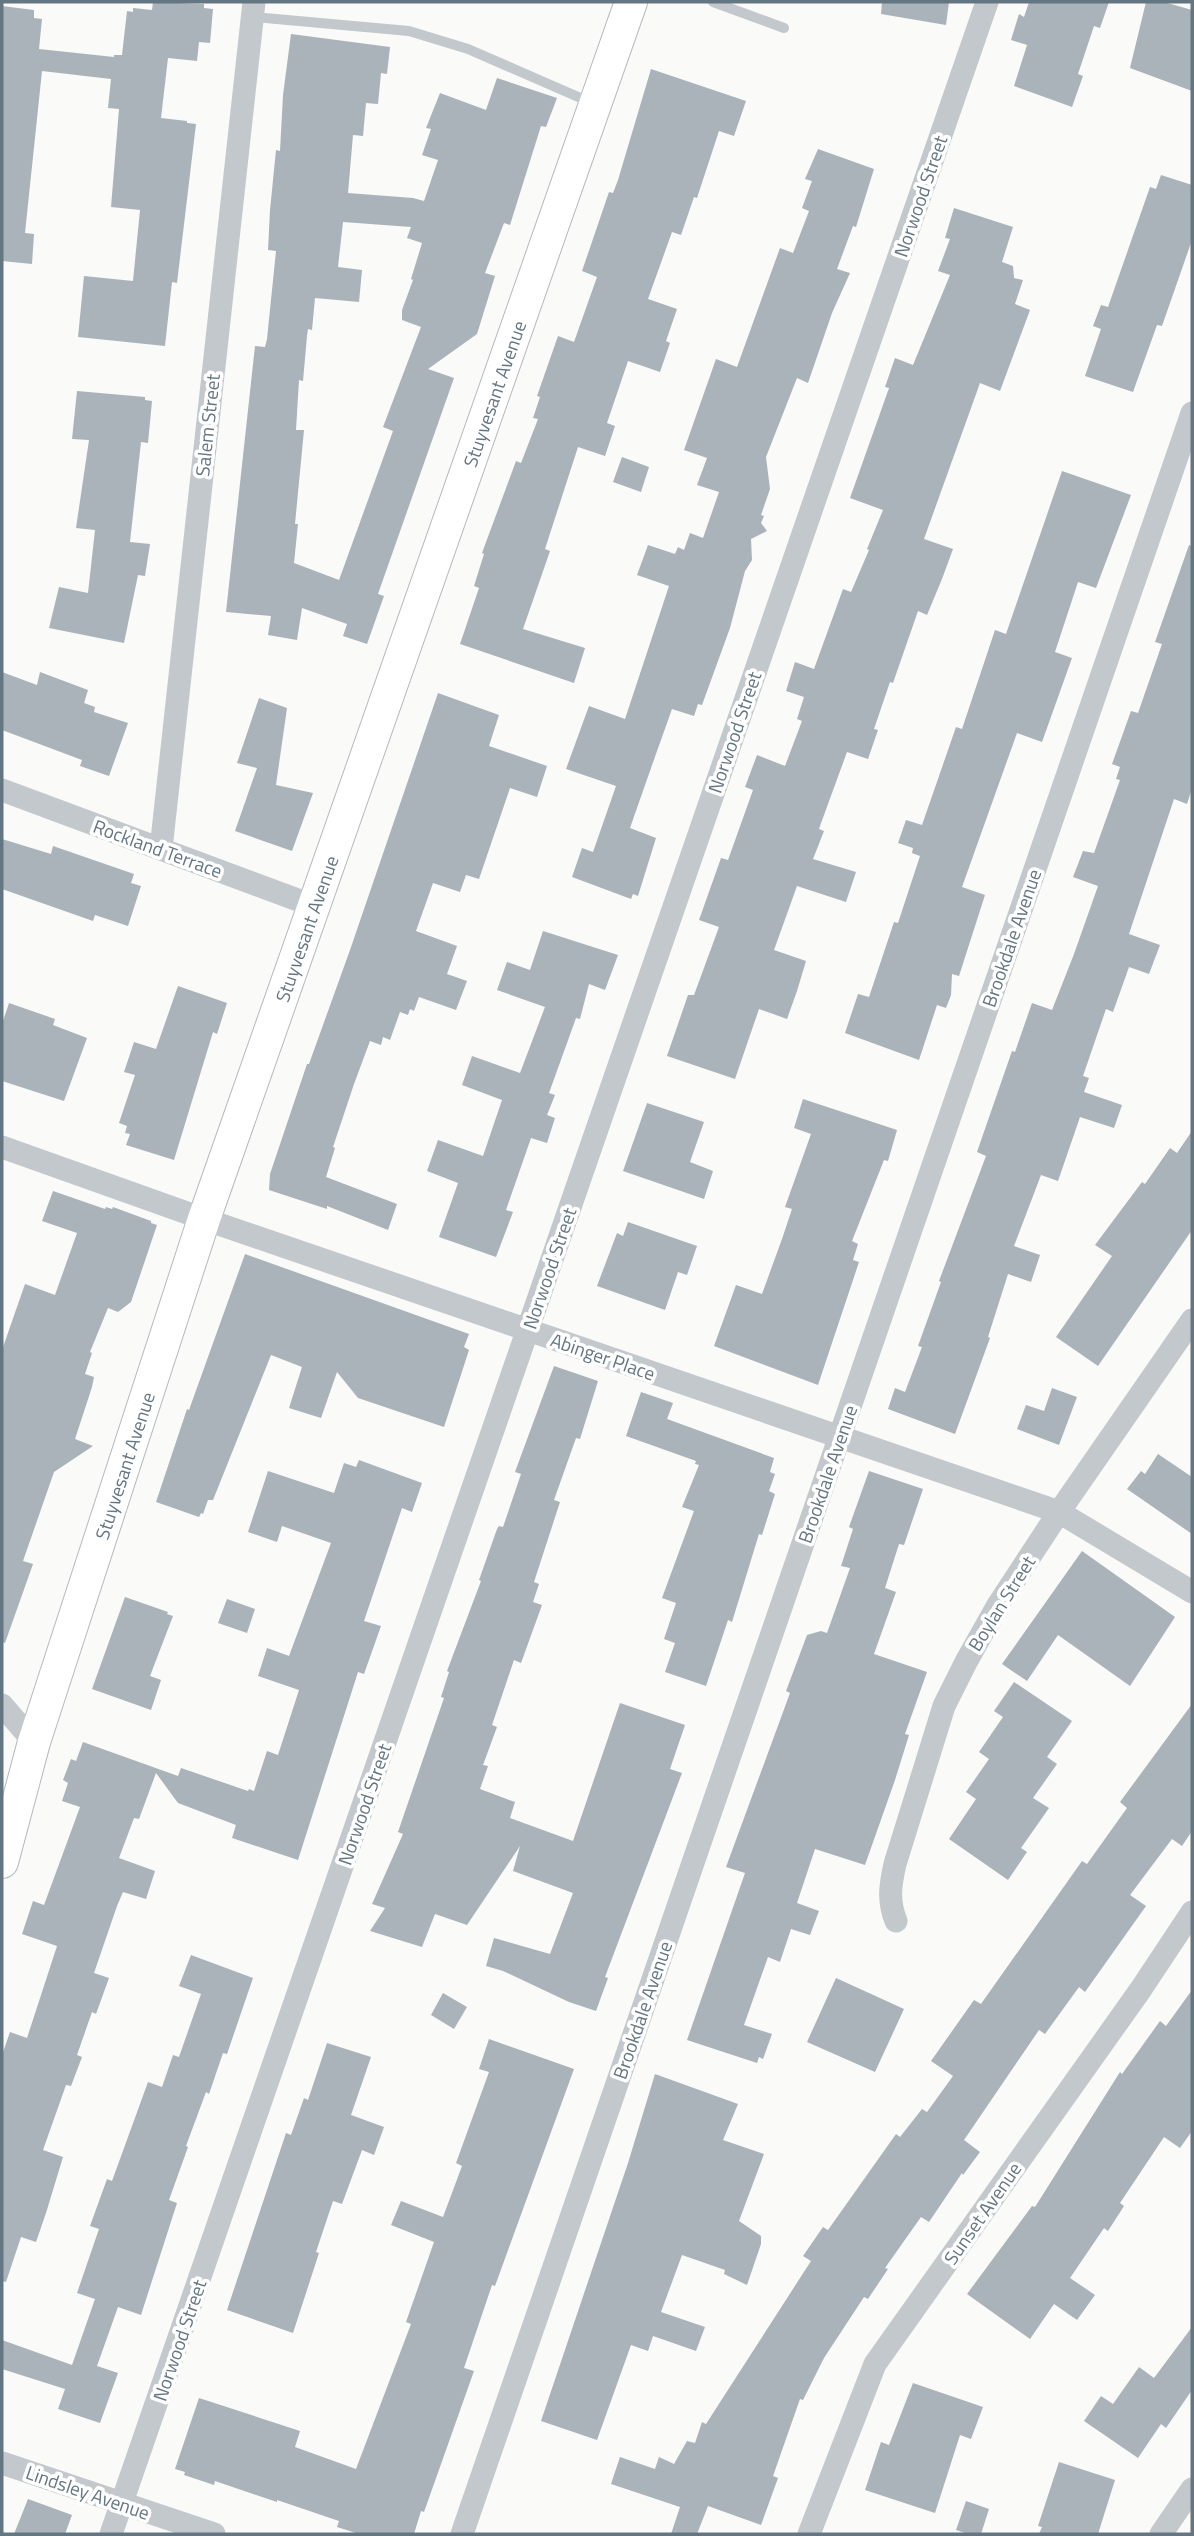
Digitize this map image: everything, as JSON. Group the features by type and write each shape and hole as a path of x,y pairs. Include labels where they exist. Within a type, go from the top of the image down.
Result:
{"main road":[{"name":"Stuyvesant Avenue","path":"2,1862 34,1742 204,1219 631,2"}],"street":[{"name":"Norwood Street","path":"111,2534 987,2"},
{"name":"Salem Street","path":"161,849 253,9"},
{"name":"Brookdale Avenue","path":"462,2534 1192,414"},
{"name":"Rockland Terrace","path":"2,790 314,906"},
{"name":"Abinger Place","path":"2,1147 1059,1513 1192,1592"},
{"name":"Boylan Street","path":"896,1921 890,1906 890,1888 895,1864 944,1706 998,1605 1192,1320"},
{"path":"2,1705 34,1742"},
{"name":"Sunset Avenue","path":"809,2534 875,2364 1141,1989 1192,1912"},
{"name":"Lindsley Avenue","path":"2,2463 214,2534"},
{"path":"1161,2534 1192,2489"}],"lane":[{"path":"713,2 736,6 784,28"},
{"path":"253,9 410,32 468,48 595,104"}],"building":[{"path":"153,2 204,4 204,8 213,9 210,43 199,42 197,61 168,58 161,118 196,124 177,283 172,282 165,346 78,337 84,276 133,281 140,210 111,207 119,109 108,108 111,79 42,71 25,233 34,234 32,264 2,261 2,6 34,10 34,18 42,19 39,49 114,57 122,55 127,11 133,12 133,8 152,10"},
{"path":"882,2 949,2 946,25 881,14"},
{"path":"1029,2 1109,2 1100,28 1094,26 1078,74 1083,76 1072,107 1014,86 1027,45 1011,40 1019,14 1024,17"},
{"path":"1146,2 1164,2 1192,10 1192,91 1130,68"},
{"path":"291,34 390,47 387,74 381,73 378,104 366,103 363,136 353,135 348,193 424,201 438,160 422,155 431,129 426,128 440,93 486,110 497,78 557,98 546,127 541,126 510,225 504,223 485,273 495,276 477,334 428,369 454,378 378,594 384,596 367,644 343,636 347,624 302,608 297,640 268,635 271,616 226,612 255,346 265,347 267,339 276,251 268,250 270,210 276,150 280,151 283,95","holes":["343,222 411,227 407,238 422,243 402,310 402,320 421,327 383,427 393,431 339,580 294,563 304,430 296,430 299,380 303,381 308,329 312,330 315,298 359,302 362,270 338,267"]},
{"path":"651,69 746,101 734,136 719,131 697,198 694,197 681,235 672,232 648,299 677,309 666,341 670,343 660,372 628,361 607,423 615,426 605,456 578,447 545,549 550,551 523,629 585,648 574,683 460,644 479,588 474,586 484,554 482,553 516,461 521,463 538,419 533,418 540,397 537,396 558,336 574,342 597,277 582,271 609,192 613,193 618,180"},
{"path":"818,149 874,169 856,227 853,226 837,269 850,273 832,313 808,383 797,378 766,457 770,489 761,523 767,531 751,539 752,560 745,571 730,628 702,705 698,704 694,716 672,709 630,828 656,838 638,896 633,894 631,899 572,877 582,848 593,852 616,786 566,769 589,706 625,719 669,586 637,575 648,545 675,554 678,547 684,550 690,533 703,538 719,492 697,485 707,458 684,450 716,359 737,367 780,248 793,253 809,211 802,208 812,181 805,179"},
{"path":"1161,175 1192,185 1192,240 1162,326 1157,325 1133,392 1085,376 1101,329 1093,326 1101,305 1108,307 1150,187 1156,189"},
{"path":"954,208 1013,227 1002,262 1013,266 1014,278 1023,280 1015,304 1030,310 1000,391 980,383 924,539 953,549 942,579 927,615 918,611 874,729 878,730 868,759 847,752 819,829 824,831 813,859 856,872 846,902 797,886 774,950 806,961 797,991 787,1019 759,1009 735,1079 667,1056 688,995 694,995 719,927 699,920 721,858 728,860 753,790 745,787 757,755 785,766 802,721 797,719 804,697 786,691 795,662 814,669 843,589 851,592 869,550 867,549 883,510 850,498 889,388 885,387 895,358 913,365 950,275 938,271 950,239 945,238"},
{"path":"77,391 145,397 145,400 152,401 148,443 141,442 130,542 150,544 145,576 138,575 124,643 49,628 59,587 88,593 95,530 76,528 89,440 72,439"},
{"path":"622,457 649,467 641,492 613,482"},
{"path":"1062,471 1131,495 1096,588 1078,582 1055,652 1072,658 1042,742 1017,733 962,887 985,895 959,976 952,974 951,995 946,1008 937,1005 919,1060 845,1033 858,994 869,997 894,922 898,923 920,856 912,853 913,848 898,843 906,820 922,825 956,727 962,729 995,630 1006,634"},
{"path":"1189,545 1192,546 1192,788 1187,804 1174,799 1129,934 1160,945 1149,974 1129,967 1113,1012 1106,1009 1083,1076 1089,1078 1084,1092 1122,1105 1114,1128 1080,1117 1058,1181 1041,1175 1014,1246 1040,1255 1031,1282 1008,1274 988,1337 990,1338 955,1434 888,1409 895,1388 905,1392 922,1347 918,1346 941,1282 939,1281 986,1156 977,1152 1012,1051 1015,1052 1032,1003 1052,1010 1098,886 1073,877 1083,851 1094,853 1120,780 1116,779 1120,767 1112,764 1131,711 1138,713 1162,644 1155,642"},
{"path":"2,672 37,685 40,672 88,690 84,703 95,707 94,712 128,723 109,776 80,766 82,760 2,730"},
{"path":"438,693 499,715 489,746 547,766 537,797 510,788 479,879 466,875 460,892 433,883 416,931 457,946 447,974 467,981 456,1010 419,997 414,1011 410,1009 408,1015 400,1012 390,1040 383,1037 381,1045 370,1041 354,1084 326,1177 397,1204 388,1230 327,1206 327,1209 269,1190 270,1174"},
{"path":"259,698 287,708 276,785 313,793 292,851 235,831 257,768 237,763"},
{"path":"2,839 51,854 53,846 134,874 131,883 141,886 128,926 95,915 93,921 2,889"},
{"path":"543,931 618,955 605,990 589,984 580,1019 576,1018 549,1093 555,1095 547,1115 555,1118 547,1143 531,1138 506,1210 513,1212 496,1257 439,1237 458,1183 427,1171 438,1140 483,1156 502,1100 462,1085 472,1056 520,1073 545,1007 497,990 507,962 530,970"},
{"path":"178,986 227,1003 217,1034 213,1032 174,1160 126,1145 130,1134 125,1133 127,1126 119,1123 135,1075 124,1072 134,1042 156,1049"},
{"path":"9,1003 55,1019 53,1025 87,1038 64,1101 2,1081 2,1024"},
{"path":"803,1099 897,1130 888,1161 884,1160 852,1241 858,1244 853,1260 859,1262 818,1385 714,1346 736,1285 762,1294 782,1239 792,1209 785,1207 811,1134 794,1128"},
{"path":"647,1103 704,1122 690,1162 713,1171 704,1199 623,1171"},
{"path":"1192,1131 1192,1230 1098,1366 1056,1337 1112,1256 1095,1245 1142,1182 1145,1184 1170,1148 1177,1153"},
{"path":"53,1191 105,1209 113,1207 157,1225 131,1302 118,1312 108,1308 90,1352 92,1353 85,1374 94,1377 75,1439 93,1446 54,1472 23,1561 33,1564 5,1643 2,1642 2,1350 25,1284 55,1295 77,1233 42,1221"},
{"path":"628,1222 697,1246 687,1275 678,1272 665,1310 597,1286 617,1233 623,1236"},
{"path":"245,1254 469,1334 464,1347 469,1350 444,1427 358,1398 337,1372 321,1418 289,1408 302,1367 271,1355 213,1500 208,1500 203,1514 199,1517 156,1502 187,1409 189,1410"},
{"path":"554,1366 598,1381 580,1439 576,1438 554,1500 560,1502 534,1582 539,1584 533,1602 542,1605 521,1663 514,1660 492,1725 497,1727 483,1765 488,1766 480,1789 515,1802 510,1818 573,1841 620,1703 685,1725 670,1769 682,1773 605,1977 608,1978 596,2011 486,1966 494,1938 550,1954 573,1893 513,1871 520,1846 467,1925 435,1914 422,1947 370,1931 385,1908 372,1904 403,1834 398,1832 444,1698 441,1697 449,1672 447,1671 481,1581 479,1580 497,1529 499,1526 503,1527 521,1474 515,1472"},
{"path":"1052,1388 1077,1397 1059,1445 1017,1429 1026,1405 1044,1411"},
{"path":"641,1392 673,1403 667,1419 774,1458 770,1472 775,1474 769,1491 775,1494 762,1535 759,1534 732,1622 728,1620 706,1686 665,1672 675,1643 664,1639 676,1603 662,1598 694,1511 682,1507 699,1465 695,1464 696,1461 626,1436"},
{"path":"1158,1454 1192,1477 1192,1534 1127,1489 1141,1471 1145,1474"},
{"path":"359,1460 422,1483 412,1512 402,1508 364,1621 381,1626 364,1674 358,1672 298,1860 232,1838 236,1825 178,1803 156,1773 139,1819 134,1818 119,1858 155,1871 146,1899 123,1892 117,1906 94,1973 109,1978 96,2014 92,2012 77,2055 82,2057 71,2086 66,2085 43,2150 63,2157 46,2213 36,2242 21,2237 6,2282 2,2281 2,2055 10,2032 27,2038 57,1946 22,1934 33,1901 44,1905 80,1807 62,1801 68,1783 63,1780 71,1759 76,1761 83,1742 178,1776 181,1768 254,1791 267,1751 278,1755 299,1690 258,1676 267,1648 289,1656 331,1543 282,1526 277,1542 248,1532 268,1471 334,1493 344,1463 356,1467"},
{"path":"869,1471 923,1489 904,1545 899,1544 885,1588 896,1592 874,1654 927,1672 905,1734 909,1735 895,1780 865,1865 815,1849 797,1903 819,1911 810,1935 791,1929 780,1962 768,1957 744,2025 772,2034 763,2059 759,2057 757,2063 687,2040 745,1873 726,1867 790,1693 786,1691 807,1635 821,1631 827,1633 850,1568 841,1566 853,1529 849,1527"},
{"path":"1082,1551 1175,1617 1130,1686 1058,1635 1027,1681 1002,1664"},
{"path":"125,1597 173,1616 150,1676 161,1680 151,1710 92,1689"},
{"path":"227,1599 255,1609 247,1633 218,1623"},
{"path":"1014,1682 1072,1721 1047,1757 1057,1764 1033,1798 1049,1808 1021,1848 1027,1852 1008,1880 949,1839 976,1799 966,1792 989,1759 979,1752 1003,1717 994,1711"},
{"path":"1192,1704 1192,1831 1182,1846 1172,1839 1130,1895 1146,1906 1085,1992 1079,1987 1045,2034 1039,2030 964,2140 980,2152 963,2175 962,2173 929,2222 921,2217 885,2268 888,2269 868,2299 864,2297 824,2358 803,2400 800,2399 773,2476 778,2478 761,2525 708,2506 697,2534 671,2534 680,2507 611,2484 620,2457 655,2469 659,2457 674,2464 687,2441 695,2443 702,2422 706,2424 811,2261 803,2256 823,2227 828,2230 896,2134 900,2137 922,2109 927,2112 953,2076 931,2061 974,2000 981,2004 1082,1861 1087,1864 1127,1808 1120,1802"},
{"path":"191,1955 253,1978 227,2054 223,2053 209,2094 206,2092 186,2146 188,2147 169,2200 177,2203 141,2315 118,2307 97,2366 118,2373 100,2423 58,2409 65,2389 2,2369 2,2340 72,2365 95,2299 77,2293 99,2229 90,2226 107,2179 112,2181 148,2082 162,2087 173,2055 179,2057 201,1994 179,1986"},
{"path":"836,1978 904,2009 875,2072 807,2042"},
{"path":"1192,1990 1192,2131 1180,2148 1164,2137 1120,2203 1124,2206 1108,2231 1104,2228 1070,2278 1095,2295 1077,2320 1054,2304 1030,2339 967,2294 1032,2206 1035,2207 1120,2072 1122,2074 1160,2021 1166,2026"},
{"path":"443,1993 467,2007 454,2029 431,2015"},
{"path":"489,2039 574,2069 495,2286 492,2285 464,2368 474,2371 414,2534 359,2534 337,2527 339,2521 215,2481 214,2485 184,2475 185,2472 175,2469 199,2398 300,2431 295,2447 356,2469 411,2324 406,2322 434,2242 391,2225 401,2201 443,2217 462,2166 456,2163 489,2072 479,2069"},
{"path":"327,2043 371,2057 351,2115 384,2127 374,2155 362,2150 342,2204 333,2201 293,2333 227,2310 286,2133 291,2135 304,2098 308,2100"},
{"path":"655,2074 738,2104 723,2140 764,2154 739,2221 761,2236 761,2244 747,2285 724,2274 725,2270 682,2255 661,2312 705,2327 696,2351 653,2336 648,2351 631,2345 597,2440 541,2421 628,2163"},
{"path":"1192,2327 1192,2390 1166,2428 1161,2424 1138,2458 1084,2421 1101,2396 1113,2404 1139,2367 1154,2378"},
{"path":"913,2383 983,2407 971,2439 960,2435 935,2513 865,2490 881,2442 889,2445"},
{"path":"1059,2462 1115,2480 1098,2534 1039,2534 1042,2527 1038,2526"},
{"path":"28,2499 72,2515 65,2534 14,2534"},
{"path":"966,2501 989,2509 981,2534 956,2530"}]}
